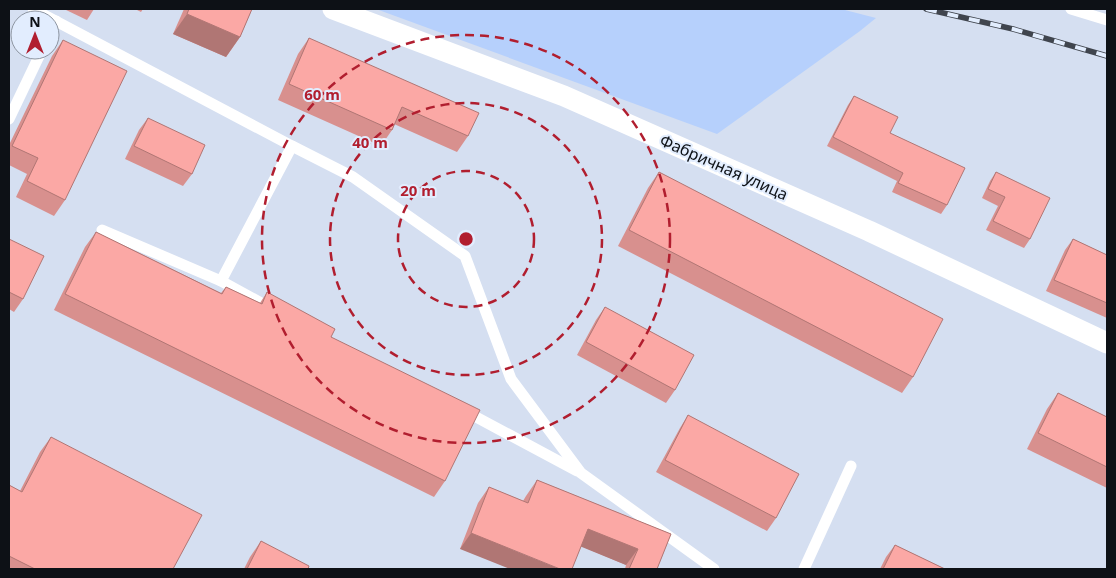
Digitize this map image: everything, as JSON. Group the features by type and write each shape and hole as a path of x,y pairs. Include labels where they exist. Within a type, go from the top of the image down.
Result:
{"street":[{"name":"Фабричная улица","path":"333,9 573,100 868,231 1107,342"}],"lane":[{"path":"1071,9 1107,20"},
{"path":"60,23 353,177 464,256 511,379 581,473"},
{"path":"9,119 37,60"},
{"path":"221,281 292,146"},
{"path":"102,230 221,281 282,314"},
{"path":"449,403 581,473 714,569"},
{"path":"804,569 851,466"}],"shaded area":[{"path":"376,9 841,9 876,18 717,134"}],"building":[{"path":"189,9 252,9 240,37 187,14"},
{"path":"309,38 479,113 468,136 402,107 392,130 289,84"},
{"path":"63,40 127,71 65,200 27,181 38,158 12,146 53,60 60,60 60,46"},
{"path":"854,96 898,117 890,133 965,168 947,205 898,183 903,173 833,137"},
{"path":"148,118 205,145 192,174 134,146"},
{"path":"659,172 943,319 913,377 629,230"},
{"path":"996,172 1050,198 1030,239 993,221 1005,197 988,189"},
{"path":"96,232 222,294 226,287 262,304 267,292 335,329 331,337 480,410 445,481 65,294"},
{"path":"9,239 44,256 23,299 9,292"},
{"path":"1073,239 1107,255 1107,303 1054,280"},
{"path":"605,307 694,355 675,390 586,342"},
{"path":"1058,393 1107,417 1107,467 1038,433"},
{"path":"688,415 799,474 776,518 665,460"},
{"path":"51,437 202,515 173,569 35,569 9,556 9,485 22,492"},
{"path":"537,480 671,534 657,569 629,569 638,549 588,529 572,569 560,569 471,533 489,487 528,503"},
{"path":"261,541 309,566 308,569 247,569"},
{"path":"895,545 945,569 883,569"}],"railway":[{"path":"926,9 1013,29 1107,56"}]}
